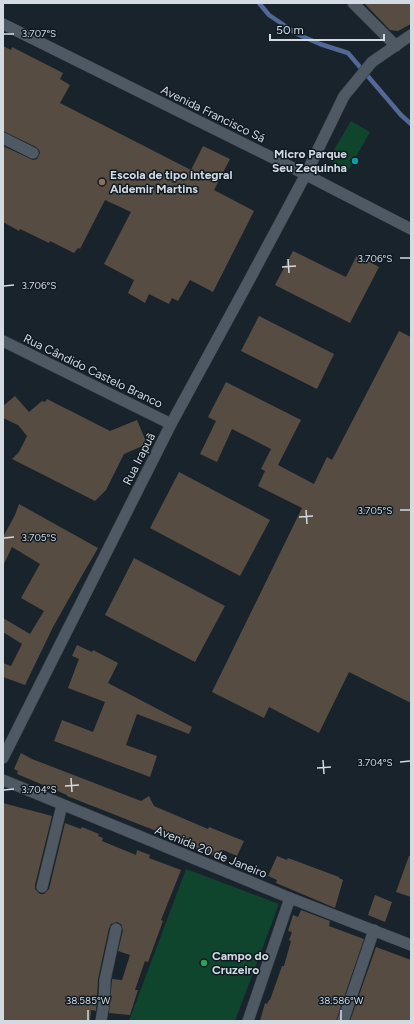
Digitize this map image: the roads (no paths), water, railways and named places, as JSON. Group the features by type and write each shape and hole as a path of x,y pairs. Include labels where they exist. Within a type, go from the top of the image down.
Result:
{"street":[{"path":"352,3 396,46"},
{"name":"Avenida Francisco Sá","path":"3,24 306,174 411,229"},
{"name":"Rua Irapuã","path":"3,758 171,424 306,174 344,96 372,62 411,35"},
{"path":"3,138 33,153"},
{"name":"Rua Cândido Castelo Branco","path":"3,342 171,424"},
{"name":"Avenida 20 de Janeiro","path":"3,780 290,898 411,945"},
{"path":"42,887 62,805"},
{"path":"248,1021 290,898"},
{"path":"101,1021 104,1003 105,980 116,929"},
{"path":"343,1021 374,930"}],"waterway":[{"path":"259,3 269,15 297,34 320,44 348,53 401,115 411,124"}],"place":[{"name":"Micro Parque Seu Zequinha","path":"355,161"},
{"name":"Escola de tipo integral Aldemir Martins","path":"102,182"},
{"name":"Campo do Cruzeiro","path":"204,963"}]}
